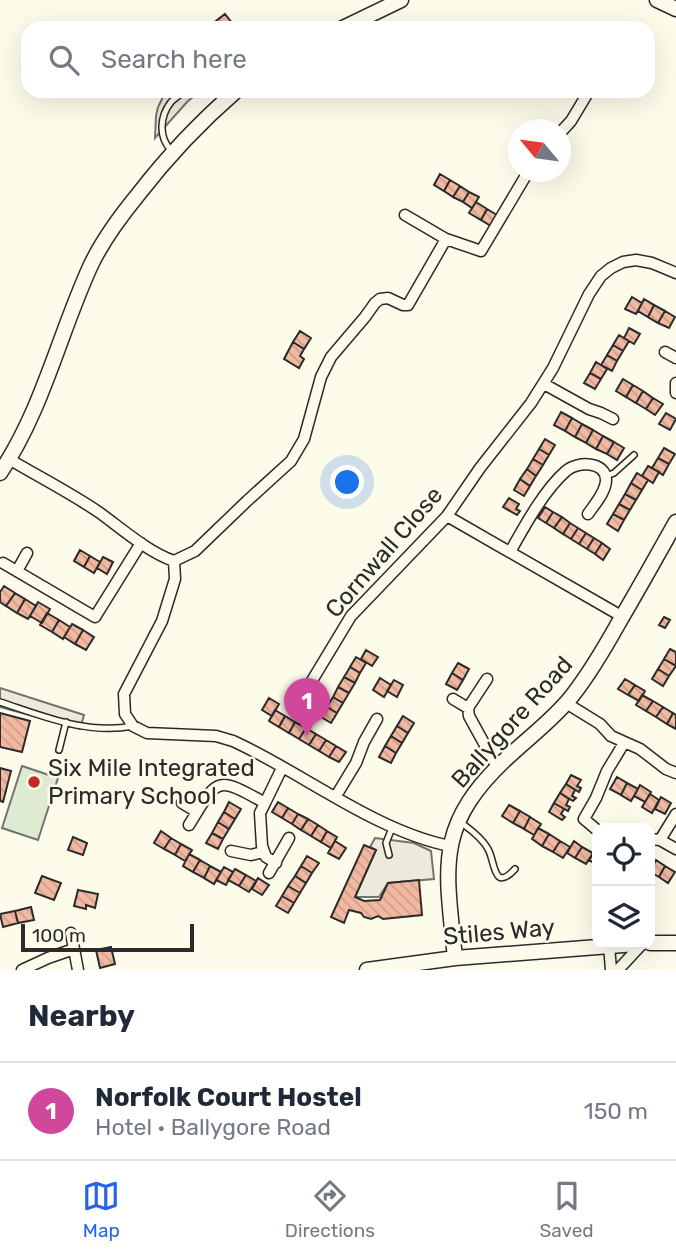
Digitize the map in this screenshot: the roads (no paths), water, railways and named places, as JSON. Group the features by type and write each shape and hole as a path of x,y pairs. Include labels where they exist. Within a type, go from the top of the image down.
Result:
{"street":[{"path":"358,21 401,0"},
{"path":"657,0 676,9"},
{"path":"0,473 31,416 91,265 120,218 173,151 228,98"},
{"path":"571,121 585,98"},
{"path":"405,215 446,239 481,251 522,182"},
{"path":"9,459 97,511 167,559 174,561 195,551 291,461 304,439 318,385 331,357 378,300 388,298 408,305 446,239"},
{"name":"Cornwall Close","path":"310,684 351,616 447,516 544,384 589,294 601,276 623,262 636,260 676,273"},
{"path":"665,352 676,358"},
{"path":"676,383 676,393"},
{"path":"544,384 613,419"},
{"path":"510,552 548,492 570,467 578,464 599,468 606,477 606,484 588,514"},
{"path":"447,516 623,617"},
{"name":"Ballygore Road","path":"455,958 449,873 450,846 458,820 472,795 497,767 566,703 599,658 676,522"},
{"path":"3,563 95,617 141,542"},
{"path":"17,570 27,553"},
{"path":"174,561 175,579 162,621 124,694 125,714 133,726 147,733 216,736 229,740 393,826 426,840 450,846"},
{"path":"487,679 468,708 468,716 497,767"},
{"path":"453,699 468,708"},
{"path":"566,703 600,724 611,736 640,749 666,769 676,773"},
{"path":"335,796 356,763 377,719"},
{"path":"592,825 584,818 624,743"},
{"path":"276,863 263,852 260,813 282,768"},
{"path":"190,825 212,790 222,784 231,785 265,803"},
{"path":"182,803 198,812"},
{"path":"676,814 655,839 676,849"},
{"path":"270,873 289,838"},
{"path":"231,851 251,855 263,852"},
{"path":"71,933 78,970"},
{"path":"655,943 676,943"},
{"name":"Stiles Way","path":"367,970 455,958 592,946"},
{"path":"22,970 74,949"},
{"path":"609,949 611,970"},
{"path":"618,970 637,949"}],"lane":[{"path":"173,151 164,140 162,127 166,112 177,98"},
{"path":"606,477 634,455"},
{"path":"0,702 66,722 103,729 133,726"},
{"path":"59,750 66,722"},
{"path":"458,820 489,850 497,876 508,876 515,869"},
{"path":"389,855 386,843 393,826"}],"place":[{"name":"Norfolk Court Hostel","path":"307,736"},
{"name":"Six Mile Integrated Primary School","path":"34,782"}]}
